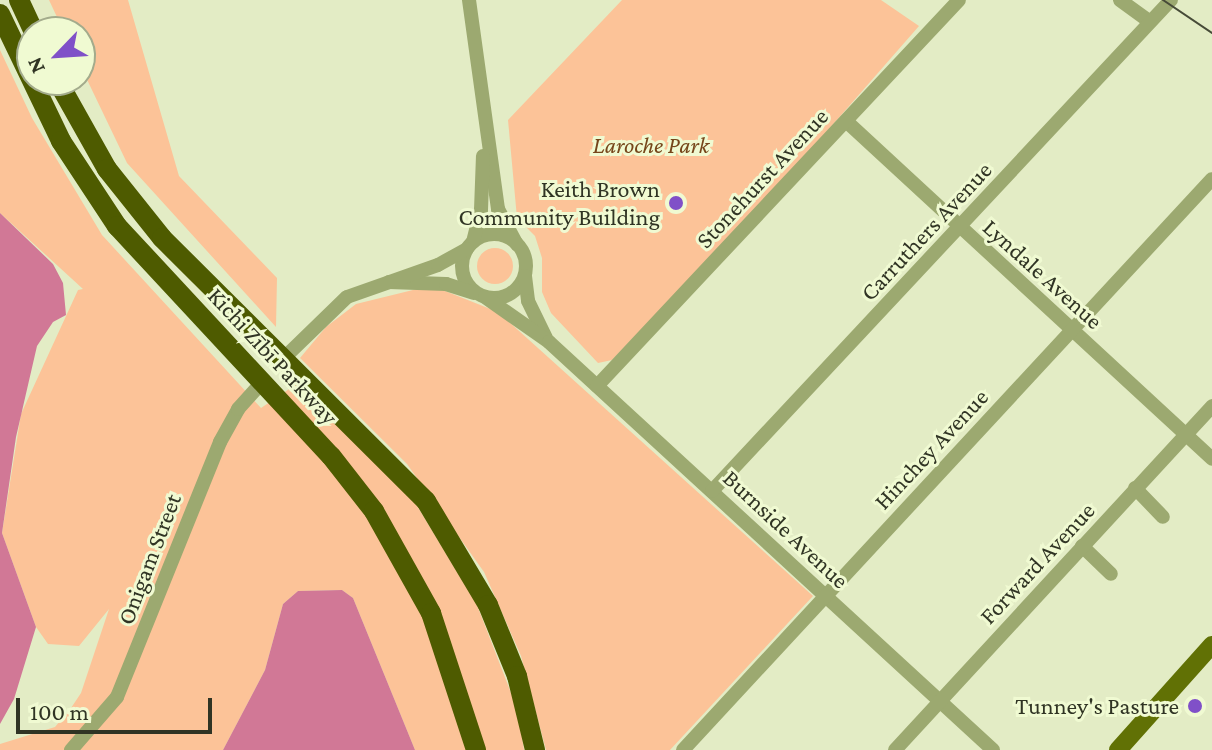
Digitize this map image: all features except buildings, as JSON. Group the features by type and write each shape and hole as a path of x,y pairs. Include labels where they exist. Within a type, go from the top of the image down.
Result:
{"highway":[{"name":"Kichi Zībī Parkway","path":"0,14 61,141 96,199 138,251 263,381 348,477 407,564 446,650 476,750"},
{"name":"Kichi Zībī Parkway","path":"67,96 128,197 194,273 285,357 414,486 462,554 511,658 535,750"},
{"path":"263,381 285,357"}],"main road":[{"path":"1118,750 1212,645"}],"street":[{"path":"385,281 446,284 482,296 512,293 525,273 517,244 500,218 484,135 469,0"},
{"name":"Stonehurst Avenue","path":"597,386 959,0"},
{"path":"1120,0 1150,22"},
{"name":"Carruthers Avenue","path":"712,491 1167,5"},
{"name":"Lyndale Avenue","path":"846,121 1212,459"},
{"path":"482,296 462,272 481,210 484,135"},
{"name":"Hinchey Avenue","path":"683,750 1212,179"},
{"path":"285,357 339,302 385,281 438,265 492,234 517,244"},
{"name":"Burnside Avenue","path":"525,273 528,301 549,342"},
{"name":"Burnside Avenue","path":"482,296 549,342 993,750"},
{"name":"Onigam Street","path":"71,750 117,697 225,430 263,381"},
{"name":"Forward Avenue","path":"895,750 1212,406"},
{"path":"1135,488 1163,517"},
{"path":"1082,546 1111,574"}],"green space":[{"path":"49,0 128,0 179,176 277,278 276,327 127,163 95,96 96,16 56,16"},
{"name":"Laroche Park","path":"622,0 881,0 919,26 780,185 612,360 598,363 551,313 542,292 542,258 535,236 517,218 508,120"},
{"path":"0,50 16,84 16,96 22,96 102,235 261,408 298,383 416,504 477,605 518,711 524,750 415,750 353,598 342,590 298,591 283,604 265,670 223,750 0,750 0,744 55,727 71,708 81,693 109,609 79,646 48,644 36,627 2,533 21,414 78,290 83,289 0,213"},
{"path":"495,248 508,253 513,266 508,279 495,284 482,279 477,266 482,253"},
{"path":"417,289 440,289 498,312 813,596 670,750 546,750 521,656 484,572 407,464 300,358 326,327 356,304"}],"shaded area":[{"path":"0,213 53,264 63,283 66,315 53,322 37,346 16,437 2,533 36,627 14,699 0,724"},
{"path":"342,590 353,598 415,750 223,750 265,670 283,604 298,591"}],"tram line":[{"path":"1163,0 1212,33"}],"place":[{"name":"Keith Brown Community Building","path":"676,203"},
{"name":"Tunney's Pasture","path":"1195,706"}]}
